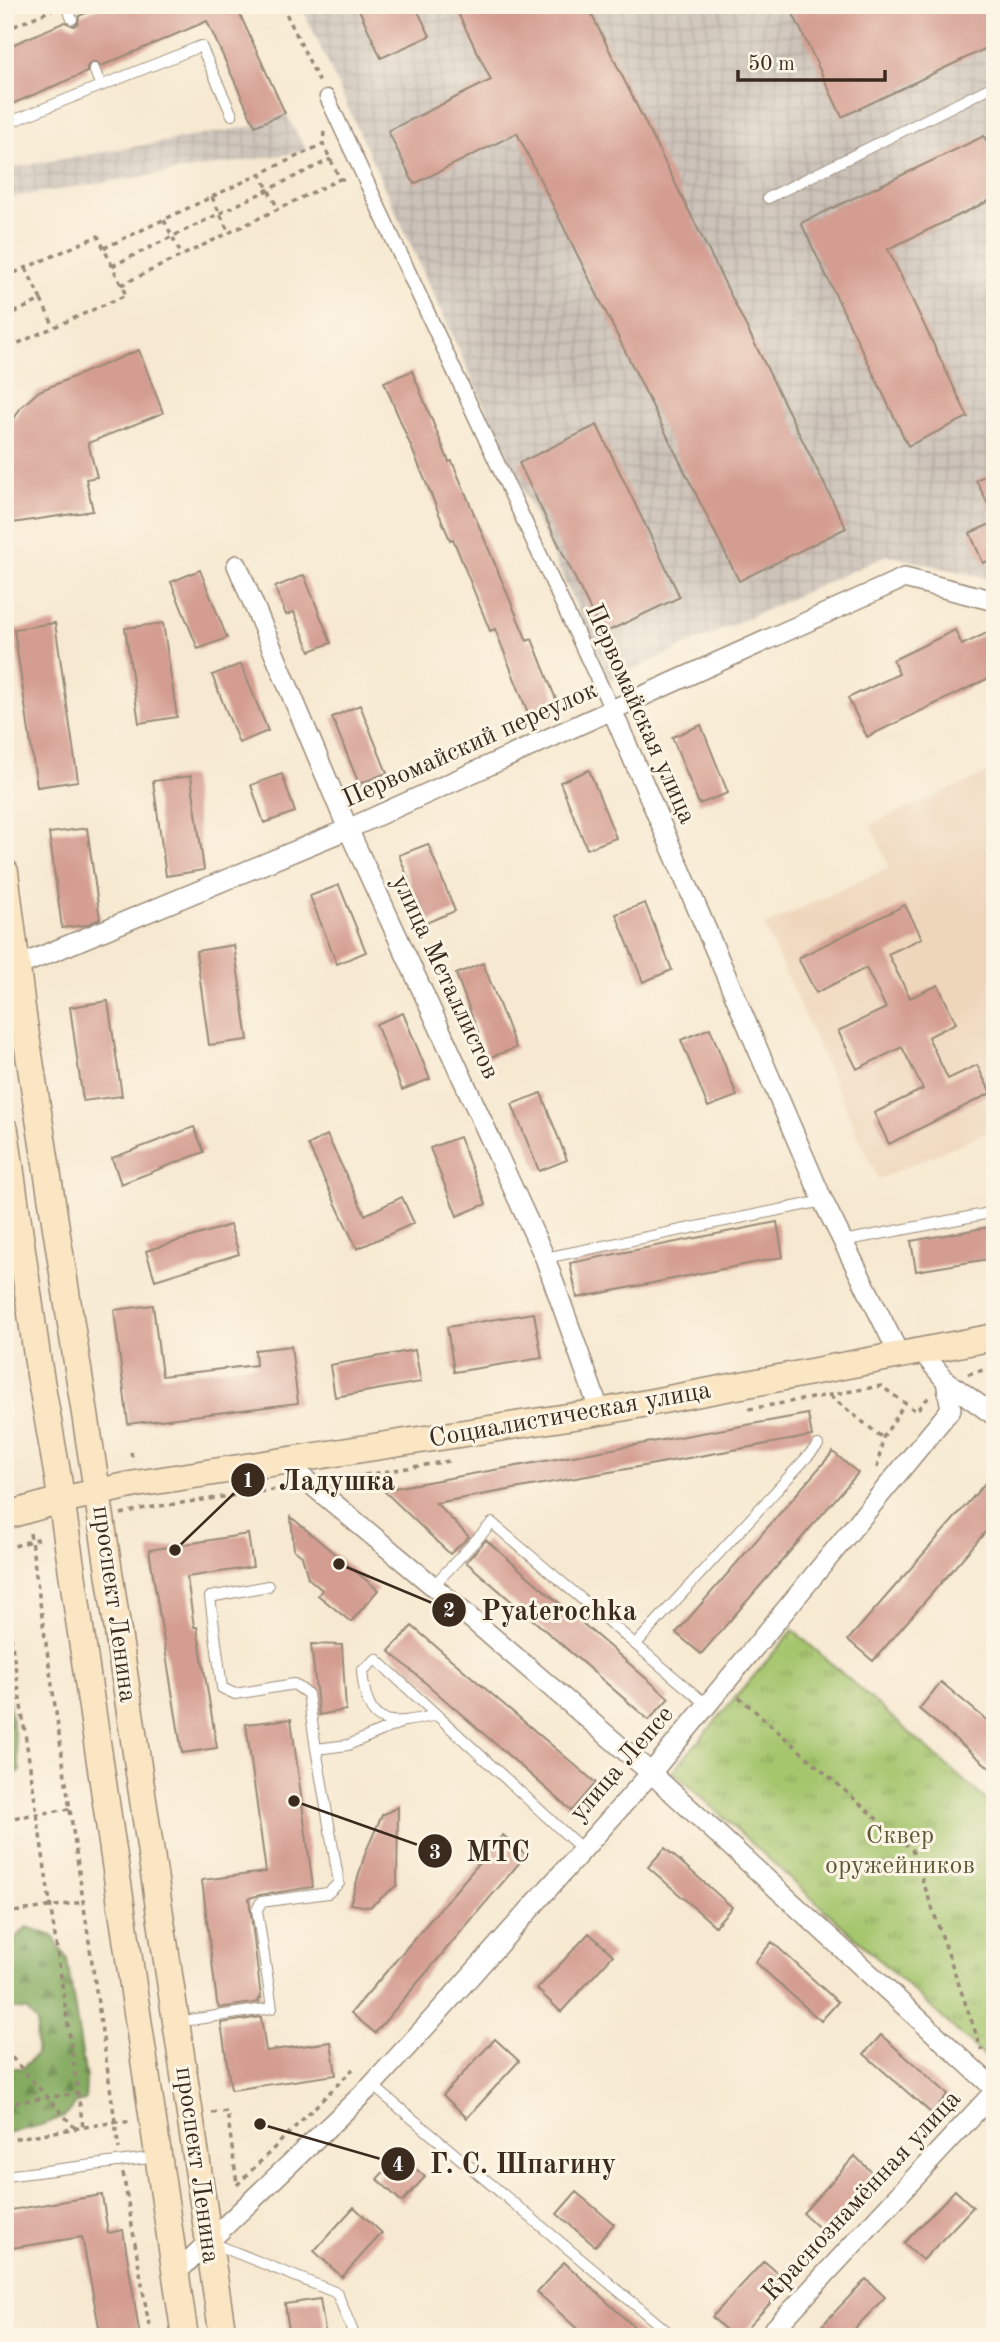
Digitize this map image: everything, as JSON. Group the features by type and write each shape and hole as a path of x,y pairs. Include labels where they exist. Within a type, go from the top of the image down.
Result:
{"main road":[{"name":"проспект Ленина","path":"5,872 11,969 97,1491 223,2337"},
{"name":"проспект Ленина","path":"5,1130 14,1257 38,1363 61,1500 185,2337"},
{"name":"Социалистическая улица","path":"16,1513 97,1491 600,1412 995,1337"}],"street":[{"name":"Первомайская улица","path":"327,97 612,710 823,1201 843,1241 911,1354 995,1416"},
{"name":"улица Металлистов","path":"237,565 348,829 545,1258 600,1412"},
{"name":"Первомайский переулок","path":"11,969 348,829 904,578 995,601"},
{"name":"улица Лепсе","path":"175,2274 372,2085 651,1773 951,1409 946,1381"},
{"path":"283,1461 651,1773 995,2090"},
{"name":"Краснознамённая улица","path":"767,2337 995,2090"}],"lane":[{"path":"64,5 72,19"},
{"path":"5,124 201,46 232,115"},
{"path":"94,69 101,86"},
{"path":"768,198 995,85"},
{"path":"545,1258 823,1201"},
{"path":"843,1241 995,1212"},
{"path":"636,1644 818,1445"},
{"path":"433,1586 492,1523 707,1705"},
{"path":"176,2022 272,2008 257,1910 261,1902 328,1893 339,1883 308,1694 294,1684 235,1694 222,1688 211,1597 268,1586"},
{"path":"401,1723 382,1719 369,1708 362,1671 376,1658 583,1850"},
{"path":"316,1749 348,1745 401,1723 437,1715"},
{"path":"372,2085 674,2337"},
{"path":"5,2176 157,2157"},
{"path":"208,2242 337,2293 355,2337"}],"path":[{"path":"5,30 64,5"},
{"path":"104,248 323,144"},
{"path":"112,266 331,159"},
{"path":"260,173 278,209"},
{"path":"121,285 340,178"},
{"path":"212,197 229,233"},
{"path":"163,220 181,256"},
{"path":"5,277 98,236 126,295 5,349"},
{"path":"26,268 54,327"},
{"path":"5,317 41,300"},
{"path":"985,1369 995,1373"},
{"path":"828,1395 883,1438"},
{"path":"876,1470 883,1438 905,1403"},
{"path":"16,1513 31,1541 121,2160 151,2337"},
{"path":"5,1549 31,1541"},
{"path":"5,1597 83,2127"},
{"path":"724,1684 912,1850 986,2060"},
{"path":"5,1819 70,1809"},
{"path":"5,1913 84,1902"},
{"path":"5,2050 75,2129"},
{"path":"240,2211 237,2184 352,2069"},
{"path":"5,2104 78,2093"}],"shaded area":[{"path":"301,5 995,5 995,580 887,555 610,680"},
{"path":"285,113 307,151 5,198 5,169 254,126"},
{"path":"995,770 995,1129 878,1179 764,926 889,867 871,824"}],"green space":[{"name":"Сквер оружейников","path":"793,1630 995,1808 995,2066 673,1771"},
{"path":"5,1678 20,1771 5,1778"},
{"path":"27,1927 53,1936 67,1959 86,2079 85,2100 75,2104 64,2116 55,2120 5,2133 5,2064 9,2068 23,2068 36,2054 37,2023 27,2010 5,2008 5,1949"}],"building":[{"path":"104,5 244,5 237,8 285,113 255,126 207,21 101,66 91,62 87,72 5,107 5,48 65,22 74,26 78,23 79,16"},
{"path":"357,5 415,5 430,36 381,58"},
{"path":"454,5 587,5 846,528 739,581 517,133 414,184 388,131 491,80"},
{"path":"789,5 995,5 995,44 842,117"},
{"path":"984,136 995,158 995,198 888,249 968,417 908,446 801,223"},
{"path":"139,350 163,413 88,443 97,477 86,479 93,511 5,524 5,434 21,407 39,391"},
{"path":"412,371 527,641 532,639 559,707 530,718 495,629 490,631 453,539 450,540 384,382"},
{"path":"597,425 680,597 602,634 519,463"},
{"path":"995,471 995,518 976,480"},
{"path":"995,522 995,558 983,563 970,533"},
{"path":"200,570 227,638 198,649 171,582"},
{"path":"304,575 331,643 310,651 294,612 286,615 275,587"},
{"path":"55,623 78,781 37,787 14,629"},
{"path":"163,623 177,717 139,723 125,628"},
{"path":"995,629 995,675 867,737 848,698 899,674 893,660 955,630 962,645"},
{"path":"241,664 268,731 239,743 212,675"},
{"path":"360,705 387,773 359,784 332,717"},
{"path":"701,725 728,793 699,804 672,737"},
{"path":"589,770 616,838 587,849 560,782"},
{"path":"282,774 295,812 264,823 251,785"},
{"path":"191,776 204,870 166,876 153,781"},
{"path":"87,828 100,919 86,925 62,928 49,833"},
{"path":"428,844 455,911 426,923 399,855"},
{"path":"339,885 366,952 337,964 310,896"},
{"path":"645,903 672,970 643,982 616,914"},
{"path":"905,905 922,938 888,954 910,998 938,985 956,1023 928,1037 948,1079 977,1065 991,1093 889,1144 874,1113 923,1089 902,1047 857,1069 838,1031 886,1008 866,968 816,993 798,958"},
{"path":"234,945 248,1040 209,1045 196,951"},
{"path":"483,963 516,1048 488,1058 456,974"},
{"path":"108,1001 122,1096 83,1101 70,1007"},
{"path":"403,1013 430,1079 402,1090 376,1024"},
{"path":"710,1028 737,1096 708,1107 681,1040"},
{"path":"541,1093 567,1160 539,1171 512,1104"},
{"path":"194,1127 204,1152 121,1184 112,1158"},
{"path":"327,1135 365,1215 402,1197 414,1223 357,1249 308,1145"},
{"path":"459,1137 486,1204 457,1216 430,1148"},
{"path":"777,1222 783,1257 577,1298 570,1263"},
{"path":"230,1225 239,1254 155,1280 146,1251"},
{"path":"995,1226 995,1258 916,1271 911,1241"},
{"path":"153,1305 162,1376 256,1365 255,1350 291,1346 298,1403 128,1424 114,1310"},
{"path":"534,1313 542,1358 454,1372 447,1327"},
{"path":"415,1350 421,1382 335,1397 330,1365"},
{"path":"808,1414 812,1436 436,1503 469,1537 450,1554 383,1490"},
{"path":"833,1452 858,1473 701,1654 676,1633"},
{"path":"995,1472 995,1521 873,1661 848,1640"},
{"path":"291,1517 378,1590 351,1622 318,1595 322,1590 308,1578 302,1556 294,1550"},
{"path":"248,1534 253,1567 187,1577 217,1748 182,1753 149,1550"},
{"path":"486,1540 669,1698 649,1720 466,1562"},
{"path":"412,1626 596,1783 572,1811 389,1651"},
{"path":"311,1644 342,1645 346,1710 319,1715"},
{"path":"941,1682 995,1727 995,1772 919,1709"},
{"path":"291,1719 313,1887 249,1898 261,1998 258,1999 259,2002 219,2008 202,1880 266,1872 246,1724"},
{"path":"398,1807 397,1885 370,1907 350,1904 366,1851 382,1815"},
{"path":"503,1835 526,1855 375,2033 351,2013"},
{"path":"665,1848 732,1907 715,1926 648,1867"},
{"path":"589,1933 613,1955 561,2012 537,1989"},
{"path":"772,1942 838,2002 821,2021 755,1962"},
{"path":"261,2017 266,2051 331,2042 336,2075 231,2090 221,2023"},
{"path":"881,2035 948,2094 931,2113 864,2054"},
{"path":"495,2039 519,2061 467,2118 443,2095"},
{"path":"400,2154 425,2177 402,2202 377,2179"},
{"path":"855,2156 879,2179 827,2235 803,2213"},
{"path":"955,2190 973,2207 923,2260 904,2243"},
{"path":"576,2192 614,2224 595,2246 557,2214"},
{"path":"102,2195 108,2233 123,2230 140,2337 101,2337 82,2237 5,2249 5,2211"},
{"path":"354,2207 382,2233 342,2277 314,2251"},
{"path":"764,2261 789,2283 739,2337 733,2337 712,2317"},
{"path":"564,2262 645,2337 586,2337 537,2292"},
{"path":"866,2279 885,2297 847,2337 811,2337"},
{"path":"320,2299 326,2337 290,2337 285,2304"}],"place":[{"name":"Ладушка","path":"175,1550"},
{"name":"Pyaterochka","path":"339,1564"},
{"name":"МТС","path":"294,1801"},
{"name":"Г. С. Шпагину","path":"260,2124"}]}
